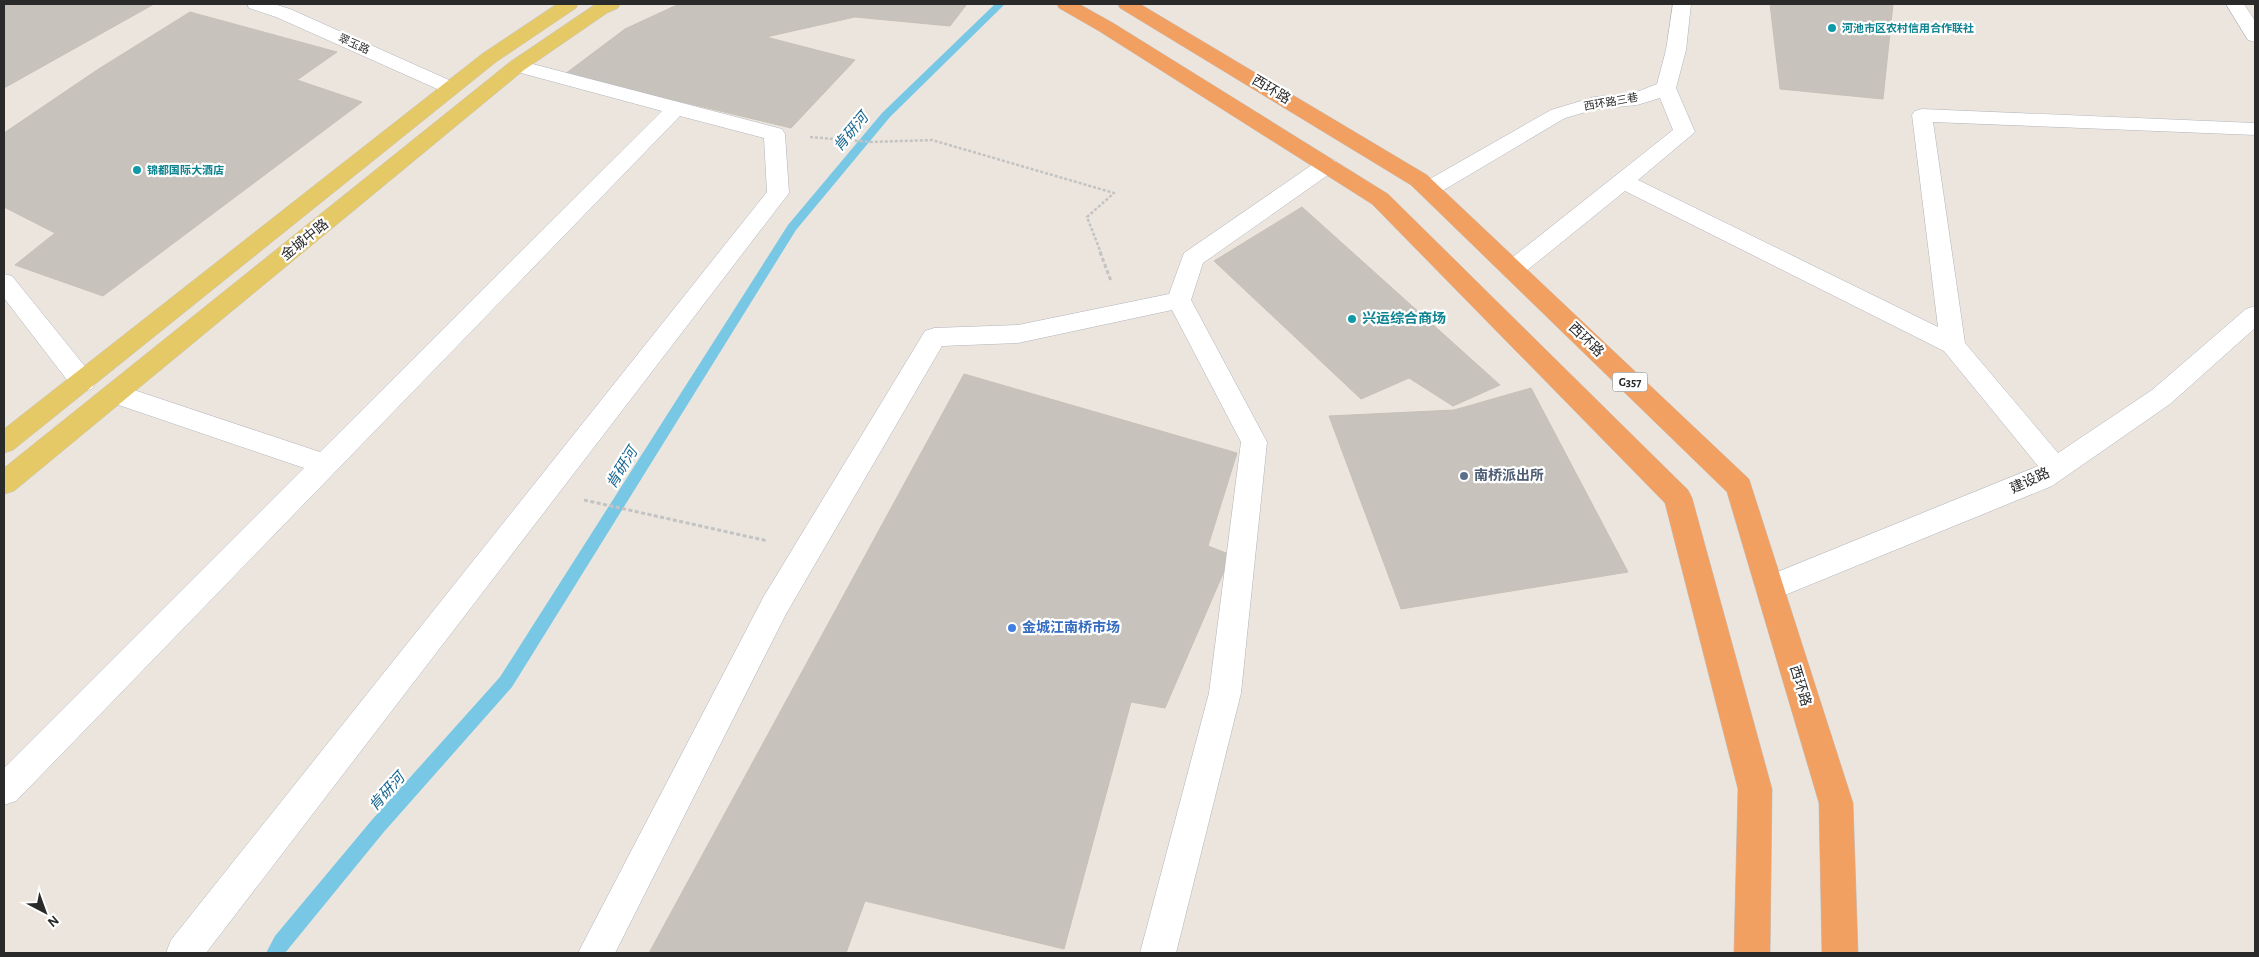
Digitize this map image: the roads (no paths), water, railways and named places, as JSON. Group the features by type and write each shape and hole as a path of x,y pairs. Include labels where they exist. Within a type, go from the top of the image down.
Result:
{"highway":[{"path":"1066,4 1106,27 1380,199 1678,498 1755,789 1752,953"},
{"name":"西环路","path":"1127,4 1420,180 1740,487 1836,803 1840,953"}],"main road":[{"name":"金城中路","path":"4,443 489,58 569,4"},
{"name":"金城中路","path":"4,483 116,394 517,66 600,8 610,4"}],"street":[{"name":"翠玉路","path":"256,4 283,13 451,88"},
{"path":"1512,270 1684,132 1666,88 1676,50 1682,4"},
{"path":"2235,4 2255,36"},
{"path":"184,953 778,193 774,134 517,66"},
{"name":"西环路三巷","path":"1429,189 1558,114 1594,103 1637,99 1666,88"},
{"path":"4,790 676,108"},
{"path":"1953,345 1922,114 2255,129"},
{"path":"1158,953 1225,693 1254,442 1179,300 1192,259 1327,165"},
{"path":"1623,181 1953,345 2056,469"},
{"path":"4,282 83,382"},
{"path":"596,953 775,605 934,337 1018,334 1179,300"},
{"name":"建设路","path":"1770,588 2042,478 2162,397 2255,315"},
{"path":"116,394 325,464"}],"waterway":[{"name":"肯研河","path":"275,953 281,942 377,827 506,682 792,228 886,115 1000,4"}],"place":[{"name":"河池市区农村信用合作联社","path":"1832,28"},
{"name":"锦都国际大酒店","path":"137,170"},
{"name":"兴运综合商场","path":"1352,319"},
{"name":"南桥派出所","path":"1464,476"},
{"name":"金城江南桥市场","path":"1012,628"}]}
